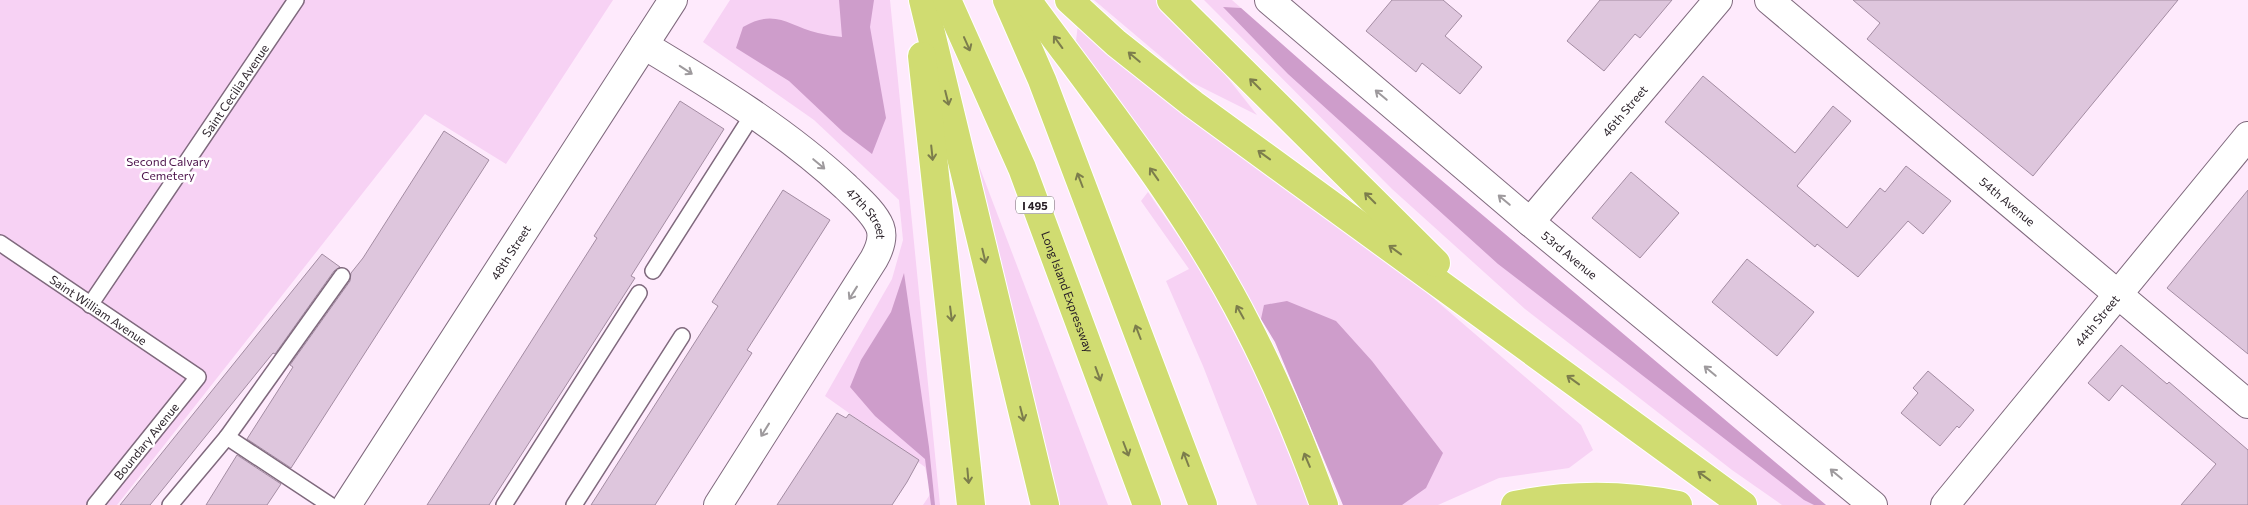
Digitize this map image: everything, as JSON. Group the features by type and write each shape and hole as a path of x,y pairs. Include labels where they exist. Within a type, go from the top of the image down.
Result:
{"highway":[{"path":"916,0 971,505"},
{"path":"923,0 1045,505"},
{"name":"Long Island Expressway","path":"947,0 1022,168 1143,498"},
{"path":"1007,0 1042,80 1203,505"},
{"path":"1027,0 1169,196 1223,281 1269,370 1324,505"},
{"path":"1069,0 1116,43 1193,104 1506,330 1743,505"},
{"path":"1171,0 1506,330"},
{"path":"1515,505 1566,497 1594,496 1622,497 1678,505"}],"street":[{"name":"48th Street","path":"347,505 673,0"},
{"name":"53rd Avenue","path":"1269,0 1530,222 1873,505"},
{"name":"46th Street","path":"1530,222 1718,0"},
{"name":"54th Avenue","path":"1769,0 2248,404"},
{"name":"47th Street","path":"644,45 753,114 797,146 854,195 879,225 881,242 874,260 718,505"},
{"name":"44th Street","path":"1945,505 2248,136"}],"lane":[{"name":"Saint Cecilia Avenue","path":"90,304 296,0"},
{"path":"653,271 753,114"},
{"name":"Saint William Avenue","path":"0,243 198,377"},
{"path":"170,505 227,437 342,276"},
{"path":"504,505 640,293"},
{"path":"574,505 682,336"},
{"name":"Boundary Avenue","path":"95,505 198,377"},
{"path":"227,437 330,505"}],"green space":[{"name":"Second Calvary Cemetery","path":"0,0 613,0 506,164 425,114 117,505 0,505"},
{"path":"730,0 890,0 940,505 923,505 931,493 925,467 825,396 892,279 903,240 899,200 814,120 703,42"},
{"path":"1094,0 1158,0 1197,39 1257,115 1191,82"},
{"path":"1204,0 1232,0 1325,82 1826,505 1782,505 1732,470 1525,309 1392,189"},
{"path":"1078,24 1233,151 1397,267 1581,425 1593,450 1569,468 1499,478 1438,505 1343,505 1275,342 1177,182 1076,41"},
{"path":"965,129 1108,505 1056,505"},
{"path":"1148,192 1202,271 1256,375 1310,505 1257,505 1203,366 1166,281 1189,269 1141,201"}],"shaded area":[{"path":"839,0 874,0 870,27 886,118 872,154 843,132 789,81 736,48 743,27 764,19 782,20 818,33 842,37"},
{"path":"1223,7 1241,8 1325,82 1826,505 1814,505 1804,500 1498,264 1288,74"},
{"path":"904,273 929,447 935,505 931,505 925,459 875,416 850,387 861,360 891,312"},
{"path":"1287,301 1336,321 1372,361 1443,453 1426,488 1402,505 1343,505 1275,342 1261,319 1264,305"}],"building":[{"path":"1392,0 1443,0 1462,16 1445,36 1482,67 1460,94 1422,63 1416,72 1366,31"},
{"path":"1600,0 1672,0 1640,38 1635,34 1604,71 1567,41"},
{"path":"1853,0 2178,0 2033,176 1867,39 1880,23"},
{"path":"1703,76 1795,153 1833,106 1851,121 1797,186 1847,228 1880,188 1885,192 1906,166 1951,201 1923,234 1908,221 1858,277 1817,244 1815,247 1665,122"},
{"path":"680,101 724,129 631,276 635,278 489,505 427,505 597,238 594,236"},
{"path":"444,131 489,160 291,468 247,439 293,367 290,365 350,281 351,273 363,258"},
{"path":"1631,172 1679,213 1640,258 1592,218"},
{"path":"783,190 830,220 747,350 752,353 655,505 591,505 718,306 712,302"},
{"path":"2248,190 2248,354 2167,288"},
{"path":"322,254 340,267 334,271 275,354 273,353 150,505 120,505"},
{"path":"1747,259 1814,312 1777,356 1712,302"},
{"path":"2121,345 2167,384 2169,382 2248,450 2248,505 2181,505 2216,464 2122,385 2109,401 2088,383"},
{"path":"1928,371 1974,410 1940,446 1901,413 1918,393 1913,388"},
{"path":"837,413 846,418 849,414 919,460 892,505 777,505"},
{"path":"237,455 281,484 267,505 206,505"}]}
